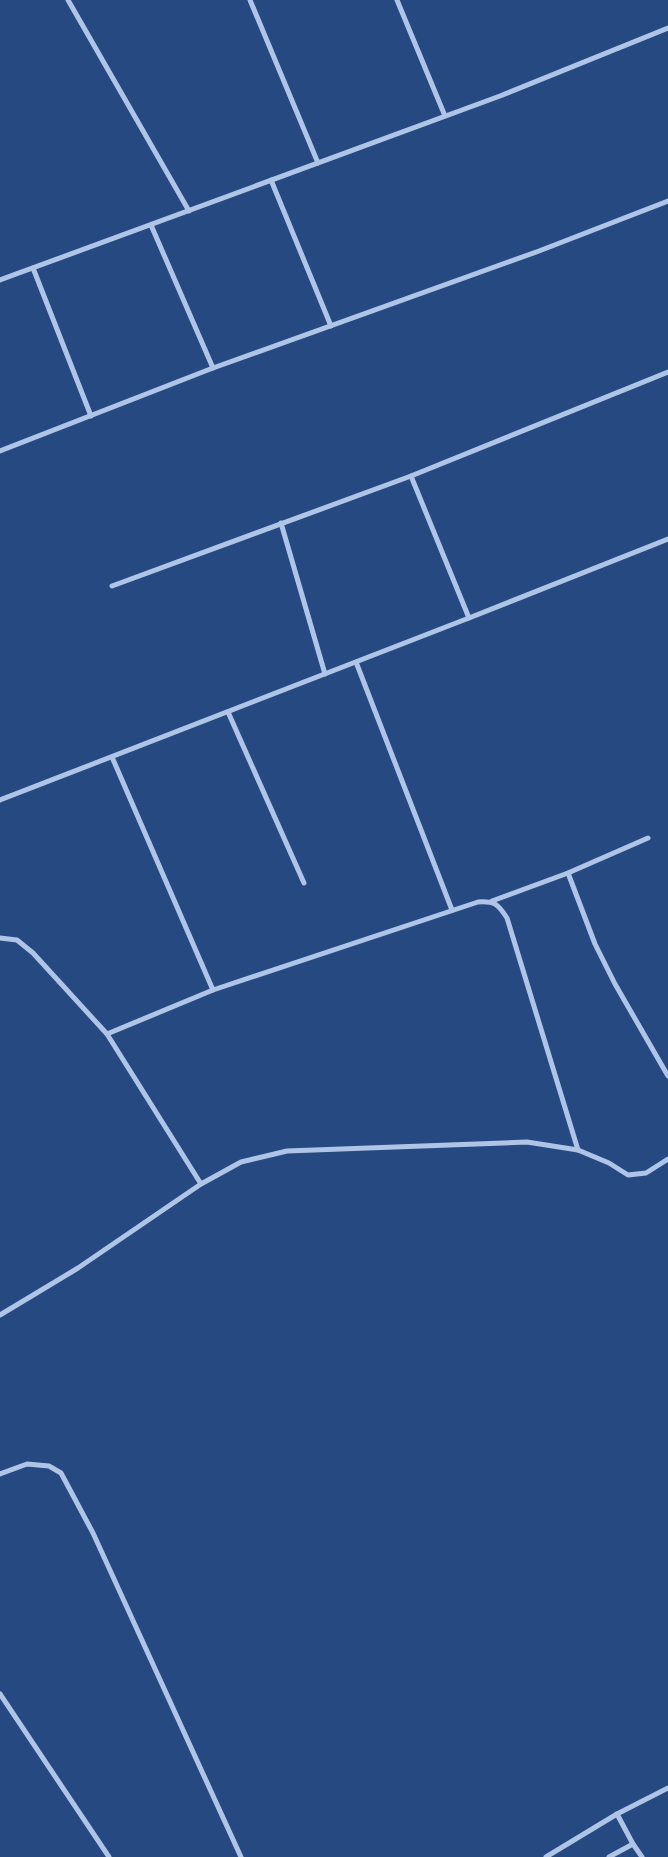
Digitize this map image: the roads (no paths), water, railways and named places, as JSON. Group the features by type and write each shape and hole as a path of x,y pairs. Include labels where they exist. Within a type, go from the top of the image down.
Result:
{"street":[{"path":"68,0 189,211"},
{"path":"250,0 318,163"},
{"path":"396,0 445,116"},
{"path":"0,280 445,116 668,28"},
{"path":"271,180 331,326"},
{"path":"0,451 212,368 540,251 668,201"},
{"path":"151,225 212,368"},
{"path":"33,268 91,416"},
{"path":"112,586 411,476 668,372"},
{"path":"411,476 468,618"},
{"path":"281,523 324,674"},
{"path":"0,800 668,539"},
{"path":"356,662 452,910"},
{"path":"228,712 304,883"},
{"path":"112,757 213,990"},
{"path":"107,1034 213,990 452,910 478,902 492,902 568,873 648,838"},
{"path":"568,873 595,944 615,984 668,1076"},
{"path":"492,902 501,908 507,918 578,1150"},
{"path":"0,938 17,940 33,953 107,1034 201,1184"},
{"path":"0,1315 78,1268 201,1184 240,1162 287,1151 527,1142 578,1150 609,1163 628,1175 646,1172 668,1159"},
{"path":"0,1474 27,1464 49,1466 61,1473 93,1533 241,1857"},
{"path":"0,1694 109,1857"},
{"path":"546,1857 617,1814 668,1788"},
{"path":"617,1814 642,1857"},
{"path":"609,1857 633,1844"}]}
